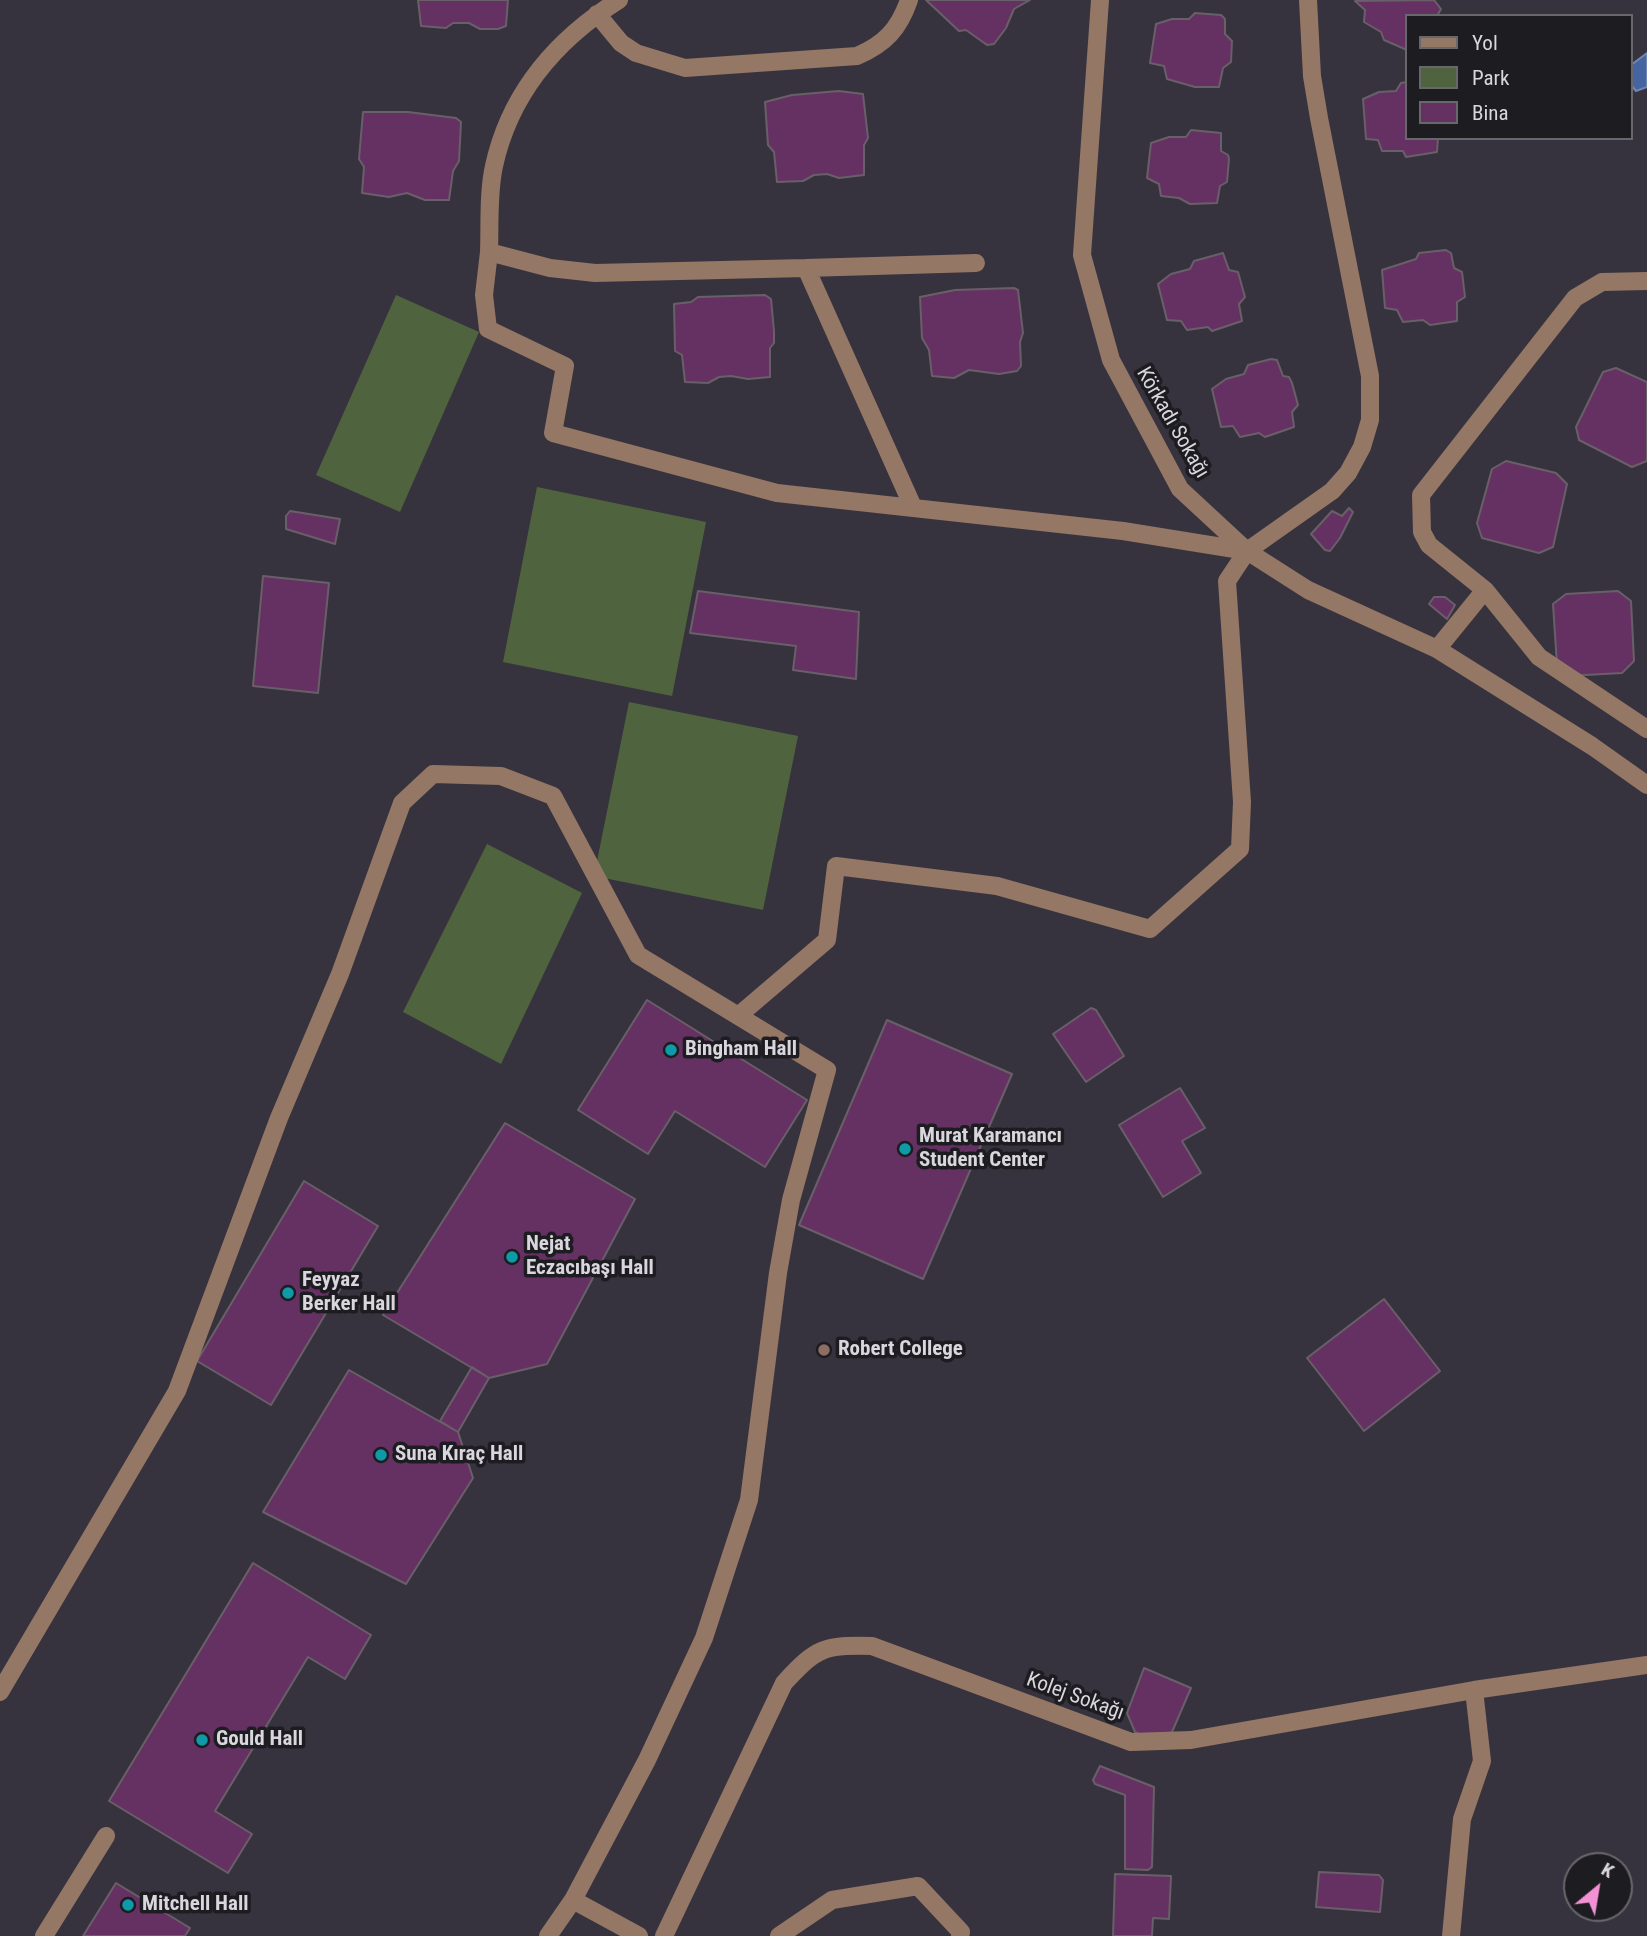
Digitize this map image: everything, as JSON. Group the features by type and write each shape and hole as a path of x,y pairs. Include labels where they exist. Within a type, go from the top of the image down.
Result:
{"street":[{"path":"620,0 597,14 556,48 519,100 494,168 484,295 488,329 565,366 553,433 777,493 1123,531 1247,551"},
{"path":"597,14 621,43 636,53 685,68 857,55 874,48 890,36 909,0"},
{"name":"Körkadı Sokağı","path":"1100,0 1082,255 1111,360 1180,489 1247,551 1308,590 1437,649 1591,746 1647,785"},
{"path":"738,1016 827,940 836,866 997,886 1150,929 1240,849 1242,802 1227,581 1247,551 1332,491 1348,473 1362,447 1370,420 1370,376 1312,76 1308,0"},
{"path":"489,252 550,268 595,273 976,263"},
{"path":"807,268 913,507"},
{"path":"1647,281 1602,282 1575,298 1421,495 1422,532 1429,545 1485,590 1539,657 1647,729"},
{"path":"1437,649 1485,590"},
{"path":"0,1692 177,1391 279,1118 340,974 402,803 433,774 500,776 553,796 638,955 827,1070 789,1212 749,1500 704,1638 647,1760 573,1900 548,1936"},
{"name":"Kolej Sokağı","path":"664,1936 784,1683 808,1656 834,1645 872,1646 1131,1742 1191,1740 1474,1690 1647,1665"},
{"path":"1451,1936 1462,1819 1482,1761 1474,1690"},
{"path":"44,1936 106,1836"},
{"path":"779,1936 832,1900 918,1886 961,1932 960,1936"},
{"path":"573,1900 639,1936"}],"green space":[{"path":"396,295 479,332 400,512 316,475"},
{"path":"537,487 706,522 672,696 503,662"},
{"path":"629,702 798,736 763,910 594,876"},
{"path":"487,844 582,893 501,1064 403,1012"}],"water":[{"path":"1647,53 1647,87 1636,91 1633,87 1633,64"}],"building":[{"path":"418,0 508,0 506,26 480,29 469,23 453,23 446,28 421,26"},
{"path":"926,0 1030,0 1014,9 1006,28 994,44 987,45 966,30 959,31"},
{"path":"1434,0 1441,9 1438,14 1406,14 1406,50 1384,40 1381,32 1364,22 1365,10 1355,1"},
{"path":"1195,13 1221,15 1225,19 1225,34 1232,41 1231,62 1223,68 1219,87 1195,87 1167,79 1164,66 1150,63 1156,24 1172,19 1189,19"},
{"path":"1406,82 1406,140 1438,140 1437,152 1406,157 1403,151 1382,151 1378,140 1366,139 1363,99 1379,92 1396,91 1401,83"},
{"path":"839,91 863,94 868,138 864,145 864,175 839,178 827,174 814,175 803,181 777,182 774,152 768,145 765,102 792,95"},
{"path":"363,112 408,112 456,118 461,122 459,161 453,171 449,200 425,200 407,193 389,197 362,193 364,167 359,159"},
{"path":"1191,130 1221,133 1221,151 1228,155 1229,159 1227,182 1220,186 1217,203 1190,204 1179,198 1161,196 1159,184 1147,178 1151,143 1169,137 1186,137"},
{"path":"1446,250 1451,253 1454,268 1462,272 1465,297 1457,302 1457,321 1430,325 1423,320 1403,322 1397,310 1385,308 1382,270 1416,259 1419,253"},
{"path":"1223,253 1229,270 1238,272 1245,297 1239,304 1242,321 1212,331 1208,327 1187,330 1181,321 1167,320 1158,284 1171,274 1190,269 1194,261"},
{"path":"955,290 1018,290 1023,333 1020,342 1021,366 1017,371 999,374 969,370 954,378 932,376 929,350 922,338 920,297"},
{"path":"765,295 771,299 774,331 774,343 770,348 770,377 748,379 731,376 719,377 708,383 685,382 682,355 675,351 674,304 691,302 698,297"},
{"path":"1277,360 1283,376 1289,377 1292,383 1298,405 1292,412 1294,427 1265,437 1259,433 1240,437 1233,426 1221,427 1212,389 1226,379 1244,374 1248,365"},
{"path":"1616,368 1647,382 1647,461 1632,467 1579,440 1576,427 1603,372"},
{"path":"1506,461 1556,473 1567,484 1553,547 1539,553 1482,538 1477,523 1492,469"},
{"path":"1349,508 1353,512 1340,538 1330,551 1325,550 1311,534 1332,511 1342,516"},
{"path":"290,511 340,519 335,544 286,529 286,516"},
{"path":"263,576 329,583 318,693 253,686"},
{"path":"698,591 859,612 856,679 793,670 796,646 690,633"},
{"path":"1618,591 1631,601 1634,661 1622,673 1567,676 1557,665 1553,604 1566,594"},
{"path":"1434,597 1445,597 1455,605 1447,619 1429,604"},
{"name":"Bingham Hall","path":"647,1000 807,1100 765,1167 675,1111 648,1154 578,1110"},
{"path":"1091,1008 1096,1010 1124,1056 1086,1082 1053,1034"},
{"name":"Murat Karamancı Student Center","path":"887,1020 1012,1074 923,1279 799,1225"},
{"path":"1180,1088 1205,1128 1182,1141 1201,1173 1163,1197 1119,1125"},
{"name":"Nejat Eczacıbaşı Hall","path":"505,1123 635,1199 547,1364 489,1378 383,1315"},
{"name":"Feyyaz Berker Hall","path":"304,1181 378,1226 271,1405 197,1361"},
{"path":"1384,1299 1440,1371 1364,1431 1307,1358"},
{"path":"472,1367 489,1378 458,1432 440,1421"},
{"name":"Suna Kıraç Hall","path":"349,1370 458,1432 473,1478 406,1584 263,1512"},
{"name":"Gould Hall","path":"253,1563 371,1635 345,1679 308,1657 215,1811 252,1834 228,1873 109,1801"},
{"path":"1144,1668 1191,1688 1172,1732 1154,1741 1135,1732 1127,1713"},
{"path":"1100,1766 1154,1787 1152,1867 1148,1870 1125,1869 1125,1795 1095,1784 1093,1780"},
{"path":"1319,1872 1379,1875 1383,1880 1380,1912 1316,1907"},
{"path":"1115,1874 1171,1876 1169,1919 1153,1918 1152,1936 1113,1936"},
{"name":"Mitchell Hall","path":"116,1883 190,1928 185,1936 83,1936"}],"place":[{"name":"Bingham Hall","path":"671,1050"},
{"name":"Murat Karamancı Student Center","path":"905,1149"},
{"name":"Nejat Eczacıbaşı Hall","path":"512,1257"},
{"name":"Feyyaz Berker Hall","path":"288,1293"},
{"name":"Robert College","path":"824,1350"},
{"name":"Suna Kıraç Hall","path":"381,1455"},
{"name":"Gould Hall","path":"202,1740"},
{"name":"Mitchell Hall","path":"128,1905"}]}
